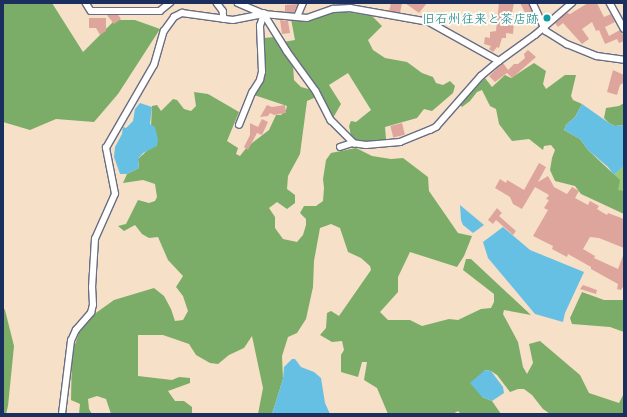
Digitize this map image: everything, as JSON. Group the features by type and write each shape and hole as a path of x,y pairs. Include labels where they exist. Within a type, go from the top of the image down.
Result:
{"street":[{"path":"86,3 92,11 160,11 170,3"},
{"path":"217,3 223,11 224,19"},
{"path":"238,3 264,14 307,18 333,9 350,8 429,22 499,61"},
{"path":"297,17 303,3"},
{"path":"533,3 546,31 581,51 597,56 624,60"},
{"path":"340,147 354,143 366,145 400,142 418,136 436,127 481,76 572,3"},
{"path":"610,3 624,28"},
{"path":"62,414 72,341 76,330 91,313 93,305 92,288 96,235 115,194 106,148 154,66 164,31 170,20 178,14 189,12 224,19 238,20 264,14"},
{"path":"239,125 260,80 262,72 260,26 264,14"},
{"path":"264,14 287,51 316,91 331,120 354,143"}],"green space":[{"path":"3,3 52,3 83,52 115,20 135,20 160,29 118,94 94,122 56,119 30,130 3,122"},
{"path":"333,12 347,12 372,16 382,26 368,40 373,50 385,58 407,62 422,73 433,77 436,83 443,85 450,81 455,86 453,93 432,111 424,109 417,118 385,127 386,139 360,143 351,136 349,126 351,121 356,122 371,110 348,73 329,85 341,104 333,118 320,93 283,42 295,40 291,19 307,21"},
{"path":"274,37 293,64 294,80 301,87 312,90 316,97 307,101 300,154 288,176 287,189 295,195 295,203 287,209 277,202 269,208 275,217 275,228 283,239 297,242 303,235 306,225 306,219 300,213 304,206 316,206 323,201 323,179 326,160 331,153 356,148 372,156 391,159 403,158 428,177 429,191 458,233 472,236 464,256 457,267 410,252 398,277 398,292 380,312 388,320 410,320 422,326 449,319 458,320 481,309 491,308 494,302 494,294 463,270 466,259 471,259 531,315 504,310 503,314 518,342 523,367 527,374 533,363 529,344 540,341 580,375 589,393 619,403 624,393 624,414 550,414 543,409 532,395 524,389 518,389 510,392 497,375 491,371 485,370 482,397 492,401 501,414 461,414 458,411 453,414 388,414 377,388 364,380 367,362 362,362 358,377 341,372 341,355 344,350 342,341 332,342 320,335 326,328 327,313 331,311 339,316 371,270 370,266 361,258 348,252 340,228 331,224 320,228 314,261 313,287 306,319 297,333 288,337 282,356 283,379 272,414 258,414 263,388 252,336 244,348 229,355 218,364 210,363 196,355 189,344 163,335 138,335 138,376 172,380 179,377 190,378 190,383 168,391 175,401 184,401 192,407 192,414 111,414 106,399 97,396 88,399 89,409 92,414 79,414 80,404 71,400 72,353 79,333 93,315 114,300 154,288 164,296 175,321 183,320 188,311 183,296 176,287 183,276 168,260 158,237 149,238 142,234 135,225 124,231 118,226 126,224 138,200 149,203 155,201 157,197 155,184 143,180 123,183 127,174 139,168 138,159 150,148 152,106 157,105 161,111 173,99 177,100 184,109 191,111 196,106 194,92 208,94 239,112 227,141 238,148 236,154 240,156 247,147 269,130 276,115 281,115 286,110 287,106 254,95 262,84 264,38"},
{"path":"534,63 546,71 543,84 546,89 565,75 576,75 571,96 573,100 582,104 575,117 566,125 564,130 580,139 588,150 620,180 618,190 624,191 624,214 581,194 575,186 555,181 550,170 555,150 551,145 544,146 543,150 529,139 512,141 499,124 496,109 490,106 482,90 477,92 470,101 462,107 460,105 485,78 492,87 505,75 511,78"},
{"path":"624,103 624,125 615,126 604,118 606,108 619,106"},
{"path":"624,166 624,191 618,191 614,175"},
{"path":"582,292 604,300 624,300 624,332 610,327 572,324 570,318"},
{"path":"3,307 14,346 6,414 3,414"}],"water":[{"path":"140,103 152,107 150,124 155,127 158,139 157,146 143,153 138,159 139,168 127,174 120,174 114,157 115,147 122,134 123,127 126,128 133,121 135,109"},
{"path":"582,104 615,126 624,125 624,166 614,175 608,167 588,150 580,139 564,130 566,125 575,117"},
{"path":"460,205 484,225 473,233 463,225 461,220"},
{"path":"503,227 530,250 584,272 565,313 563,322 535,314 488,258 483,242"},
{"path":"292,359 295,359 301,367 314,372 321,378 325,403 330,414 272,414 283,379 284,367"},
{"path":"485,370 491,371 503,387 504,393 492,401 482,397 470,383"}],"building":[{"path":"391,3 402,3 400,13 389,11"},
{"path":"405,3 427,3 419,13"},
{"path":"499,3 514,3 510,23 514,23 513,34 506,33 506,38 502,38 499,48 497,47 493,52 489,49 491,46 484,44 485,37 490,38 490,32 496,31"},
{"path":"520,3 529,3 538,23 535,24 532,19 529,20"},
{"path":"588,3 597,3 604,17 611,14 615,22 605,27 609,36 620,30 624,36 624,41 619,43 617,39 605,44 599,30 596,31 592,22 582,29 589,39 582,44 563,23 558,27 555,23 567,13 570,14"},
{"path":"298,4 294,12 285,12 285,5"},
{"path":"107,15 118,15 121,19 114,24"},
{"path":"89,18 106,18 106,31 100,35 96,28 89,28"},
{"path":"280,20 288,21 290,33 282,34"},
{"path":"528,50 536,57 512,78 507,73 495,82 489,76 503,63 508,70 514,64 518,64 525,58 524,54"},
{"path":"613,70 624,75 623,83 620,85 617,95 607,92"},
{"path":"267,105 272,107 285,105 286,113 274,115 270,113 268,116 260,117"},
{"path":"262,119 268,122 262,135 257,133 248,150 244,147 250,135 250,123 258,127"},
{"path":"402,123 405,135 393,138 390,126"},
{"path":"539,163 546,167 538,182 548,176 554,187 567,194 572,187 579,191 575,198 588,205 590,201 599,206 597,209 607,215 608,213 624,219 624,248 599,238 590,237 583,249 595,256 594,258 618,269 624,253 624,285 621,290 617,289 618,284 591,269 591,267 568,254 567,257 552,249 553,246 533,236 548,210 544,208 549,200 546,199 549,195 535,187 522,209 513,204 510,197 495,188 500,179 506,183 507,180 524,190"},
{"path":"497,208 502,213 499,216 516,231 513,235 496,220 493,224 488,220"},
{"path":"583,285 597,290 596,294 580,289"}],"place":[{"name":"旧石州往来と茶店跡","path":"547,18"}]}
